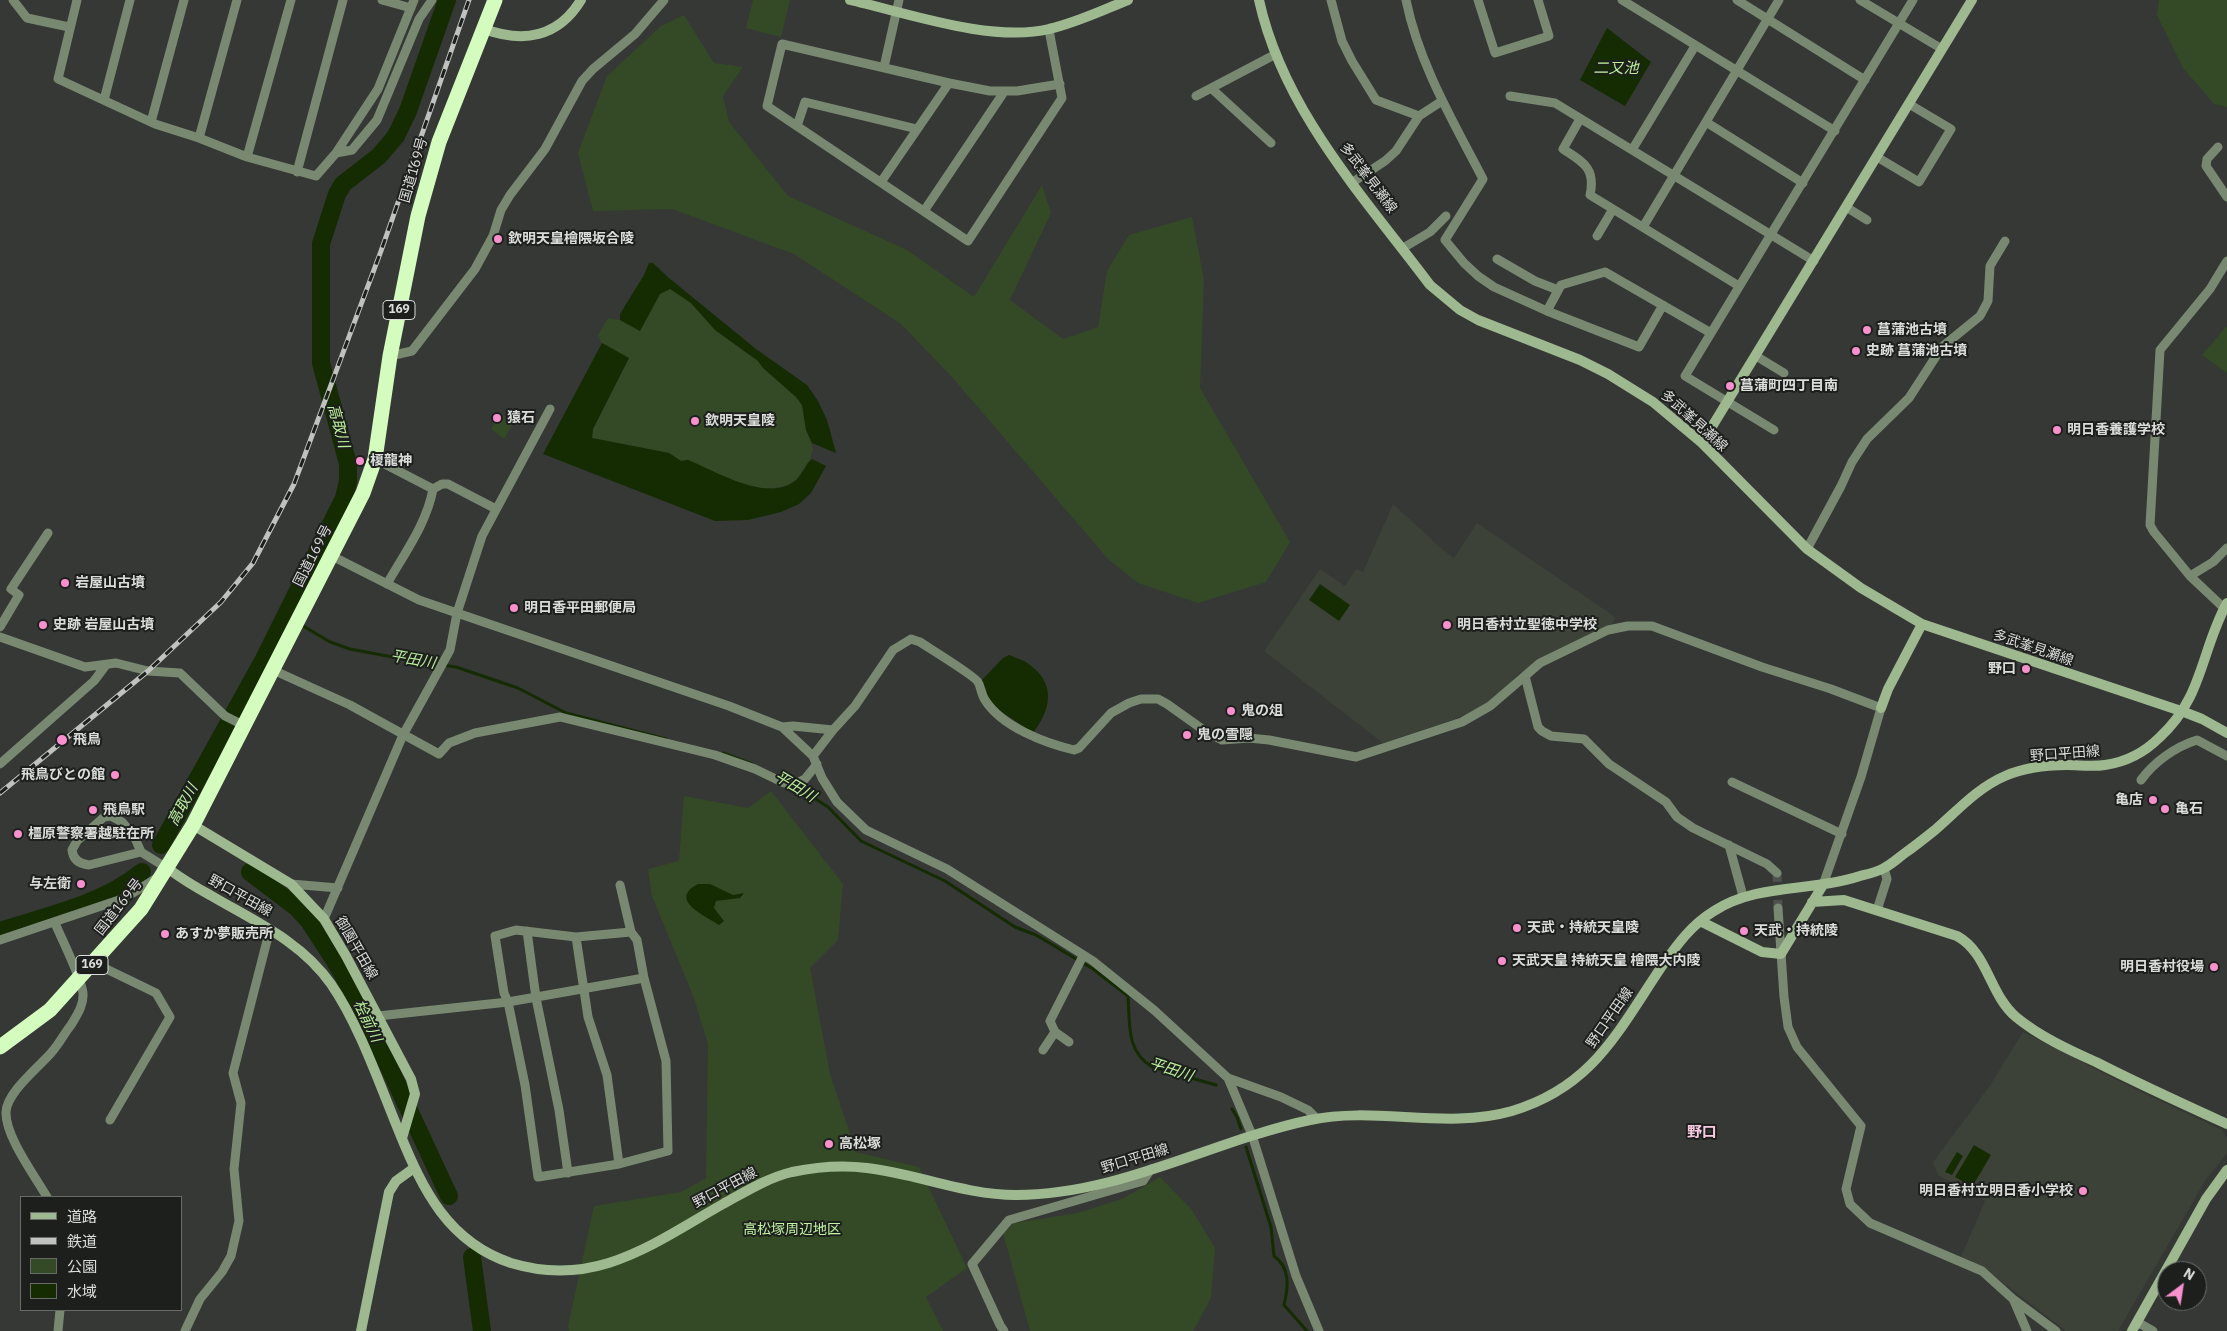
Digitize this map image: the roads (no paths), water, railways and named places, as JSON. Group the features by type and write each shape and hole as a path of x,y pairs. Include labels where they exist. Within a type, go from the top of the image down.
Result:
{"highway":[{"name":"国道169号","path":"0,1047 50,1010 135,917 193,825 363,493 375,459 390,356 418,216 439,142 495,0"}],"main road":[{"path":"484,29 522,37 544,33 565,20 581,0"},
{"path":"850,0 977,30 997,32 1049,30 1128,0"},
{"name":"多武峯見瀬線","path":"1259,0 1276,54 1305,114 1430,285 1460,310 1478,320 1580,360 1608,374 1654,402 1702,443 1807,549 1860,588 1922,624 2184,712 2202,719 2227,733"},
{"path":"1702,443 1972,0"},
{"name":"野口平田線","path":"167,868 210,896 270,929 304,953 332,985 361,1041 414,1168 432,1202 455,1230 475,1246 516,1264 574,1271 600,1267 624,1259 755,1186 788,1173 837,1166 869,1168 971,1191 1015,1195 1078,1190 1151,1169 1252,1135 1316,1118 1374,1114 1469,1118 1507,1112 1547,1098 1581,1076 1603,1054 1682,937 1717,908 1743,896 1824,885 1852,879 1884,868 1933,832 1972,796 2003,776 2059,765 2102,766 2132,758 2156,741 2184,712 2194,691 2215,627 2225,605"},
{"path":"1881,708 1888,689 1922,624"},
{"name":"御園平田線","path":"193,825 291,884 324,919 411,1079 415,1094 414,1101 402,1138"},
{"path":"1700,921 1762,952 1781,954 1824,885"},
{"path":"1812,902 1844,900 1942,930 1968,942 1978,955 2000,999 2024,1024 2076,1053 2227,1124"},
{"path":"361,1331 389,1192 396,1181 414,1168"},
{"path":"2135,1326 2206,1200 2227,1170"}],"street":[{"path":"13,0 27,18 69,27"},
{"path":"77,0 58,79 151,122 247,157 316,176 336,153 378,89 412,4 382,0"},
{"path":"104,100 130,0"},
{"path":"151,122 184,0"},
{"path":"199,138 237,0"},
{"path":"247,157 291,0"},
{"path":"297,172 343,0"},
{"path":"336,153 352,150 377,120 419,19 432,0"},
{"path":"390,356 412,351 475,268 493,236 501,210 545,149 582,81 593,69 635,34 664,0"},
{"path":"884,67 899,0"},
{"path":"1331,0 1342,41 1376,100 1419,116"},
{"path":"1406,0 1417,44 1442,102 1483,178 1445,240 1478,276 1494,287 1547,311 1639,347 1663,305"},
{"path":"1478,0 1496,53 1549,36 1538,0"},
{"path":"1623,0 1835,131"},
{"path":"1736,0 1865,80"},
{"path":"1643,227 1778,0"},
{"path":"1860,0 1942,50"},
{"path":"1774,430 1685,376 1913,0"},
{"path":"1049,30 1060,84 1062,98 968,241 767,106 782,44 948,83 1004,92 1060,84"},
{"path":"1632,150 1695,46"},
{"path":"1196,96 1276,54"},
{"path":"881,182 948,83"},
{"path":"1211,88 1270,143"},
{"path":"924,211 1004,92"},
{"path":"1510,96 1555,103 1814,261"},
{"path":"797,126 805,102 918,129"},
{"path":"1353,182 1390,156 1419,116 1442,102"},
{"path":"1877,157 1919,182 1951,130 1909,104"},
{"path":"1580,119 1563,149 1582,161 1590,172 1593,182 1590,194 1739,286"},
{"path":"1706,122 1803,182"},
{"path":"2218,147 2207,159 2206,166 2227,197"},
{"path":"1846,207 1867,220"},
{"path":"1597,236 1613,209"},
{"path":"1403,248 1430,232 1446,216"},
{"path":"1807,549 1842,486 1852,462 1867,439 1909,398 1942,348 1980,316 1988,301 1990,266 2005,241"},
{"path":"1497,259 1536,281 1558,290"},
{"path":"2225,605 2190,576 2150,525 2160,350 2210,289 2227,261"},
{"path":"1547,311 1560,285 1605,272 1711,333"},
{"path":"1756,356 1784,373"},
{"path":"324,919 403,735 450,650 457,613 482,536 550,409"},
{"path":"375,459 433,488"},
{"path":"433,488 442,484 448,484 496,510"},
{"path":"387,584 417,532 431,500 433,488"},
{"path":"0,627 19,595 10,590 48,533"},
{"path":"2190,576 2213,562 2227,548"},
{"path":"332,556 419,600 729,706 782,727 815,760 822,778 837,802 866,830 947,869 1081,960 1093,961 1121,983 1228,1078 1281,1097 1308,1110 1316,1118"},
{"path":"273,670 350,705 439,754 449,743 475,733 560,716 715,755 755,769 784,783 799,782 805,778 833,730 855,706 893,650 911,639 920,642 978,681 984,699 993,711 1046,743 1074,750 1079,748 1111,713 1141,698 1149,698 1167,704 1205,732 1222,740 1249,738 1269,740 1356,757 1462,722 1490,706 1540,663 1608,630 1628,626 1652,626 1762,668 1831,689 1881,708 1842,834 1824,885"},
{"path":"0,637 79,666 106,666 116,663 148,671 180,673 225,716 245,726"},
{"path":"0,764 94,681 106,666"},
{"path":"1525,676 1538,726 1542,731 1551,736 1584,739 1609,764 1666,802 1677,817 1693,828 1767,864 1777,873"},
{"path":"782,727 793,726 833,730"},
{"path":"2141,780 2150,768 2181,745 2197,740 2227,756"},
{"path":"1732,782 1842,834"},
{"path":"0,940 55,923 134,893 167,868 141,852 134,836 122,822 111,816 104,817 77,841 72,850 76,861 89,865 141,852"},
{"path":"1730,845 1743,896"},
{"path":"1878,910 1887,879 1884,868"},
{"path":"291,884 338,888"},
{"path":"620,885 631,932 637,940 644,978 666,1061 668,1151 619,1164 538,1177 525,1086 508,1002 504,993 496,936 516,930 576,937 631,932"},
{"path":"1778,908 1788,1027 1797,1047 1861,1126 1846,1188 1850,1204 1870,1223 1982,1271 2013,1299 2056,1331"},
{"path":"46,1196 10,1132 6,1114 7,1104 16,1090 56,1048 78,1013 83,997 55,923"},
{"path":"185,1331 200,1298 222,1272 231,1256 239,1221 234,1169 241,1103 233,1072 270,929"},
{"path":"527,931 536,998 560,1110 568,1173"},
{"path":"576,937 588,1017 607,1075 619,1164"},
{"path":"1069,1042 1055,1032 1050,1021 1081,960"},
{"path":"94,963 156,993 170,1017 110,1120"},
{"path":"378,1016 536,998 644,978"},
{"path":"1043,1050 1055,1032"},
{"path":"1228,1078 1252,1135 1296,1276 1319,1331"},
{"path":"1004,1331 972,1264 1009,1220 1143,1181 1151,1169"},
{"path":"2013,1299 2027,1331"},
{"path":"58,1331 60,1311"},
{"path":"2135,1326 2153,1331"}],"water":[{"name":"二又池","path":"1607,28 1651,62 1625,106 1580,80"},
{"path":"649,263 653,263 756,349 807,385 818,401 827,420 836,453 812,443 806,430 802,405 796,397 763,368 758,361 715,330 691,303 670,289 660,294 640,331 620,320 620,314 644,275"},
{"path":"602,343 629,358 593,429 592,438 669,453 681,461 688,460 742,483 771,489 784,486 796,480 812,459 826,466 811,493 799,504 781,512 748,520 715,521 543,454"},
{"path":"1320,584 1350,605 1339,621 1309,600"},
{"path":"1009,655 1023,660 1038,672 1044,680 1047,689 1047,706 1033,733 996,708 988,700 980,682 1003,658"},
{"path":"698,884 710,884 733,895 744,893 740,898 716,901 714,908 724,921 719,925 698,912 688,902 686,896 689,890"},
{"path":"1974,1145 1991,1155 1972,1187 1955,1177"},
{"path":"1957,1152 1963,1156 1952,1175 1945,1172"}],"waterway":[{"name":"高取川","path":"161,845 264,659 344,498 348,481 348,464 321,363 321,244 337,194 343,184 379,156 396,136 408,111 447,0"},
{"name":"平田川","path":"286,615 293,619"},
{"name":"平田川","path":"300,624 330,642 350,649 456,667 518,688 566,713 666,739"},
{"name":"平田川","path":"723,753 752,764"},
{"name":"平田川","path":"794,785 828,807 861,841 945,881 1015,927 1036,935 1093,969 1128,996 1131,1036 1138,1053 1144,1061 1152,1067 1216,1085"},
{"name":"高取川","path":"0,931 92,901 109,893 142,872"},
{"name":"桧前川","path":"250,872 296,907 309,921 335,961 360,1005 449,1196"},
{"name":"平田川","path":"1232,1109 1241,1129"},
{"name":"平田川","path":"1246,1147 1271,1227 1274,1256 1286,1272 1287,1292 1284,1305 1307,1331"},
{"name":"桧前川","path":"472,1257 482,1331"}],"tunnel":[{"path":"1777,873 1778,908"}],"railway":[{"path":"0,793 148,671 221,602 253,563 294,484 381,251 469,0"}],"place":[{"name":"欽明天皇檜隈坂合陵","path":"498,239"},
{"name":"菖蒲池古墳","path":"1867,330"},
{"name":"史跡 菖蒲池古墳","path":"1856,351"},
{"name":"菖蒲町四丁目南","path":"1730,386"},
{"name":"猿石","path":"497,418"},
{"name":"欽明天皇陵","path":"695,421"},
{"name":"明日香養護学校","path":"2057,430"},
{"name":"榎龍神","path":"360,461"},
{"name":"岩屋山古墳","path":"65,583"},
{"name":"明日香平田郵便局","path":"514,608"},
{"name":"史跡 岩屋山古墳","path":"43,625"},
{"name":"明日香村立聖徳中学校","path":"1447,625"},
{"name":"野口","path":"2026,669"},
{"name":"鬼の俎","path":"1231,711"},
{"name":"鬼の雪隠","path":"1187,735"},
{"name":"飛鳥","path":"62,740"},
{"name":"飛鳥びとの館","path":"115,775"},
{"name":"亀店","path":"2153,800"},
{"name":"亀石","path":"2165,809"},
{"name":"飛鳥駅","path":"93,810"},
{"name":"橿原警察署越駐在所","path":"18,834"},
{"name":"与左衛","path":"81,884"},
{"name":"天武・持統天皇陵","path":"1517,928"},
{"name":"天武・持統陵","path":"1744,931"},
{"name":"あすか夢販売所","path":"165,934"},
{"name":"天武天皇 持統天皇 檜隈大内陵","path":"1502,961"},
{"name":"明日香村役場","path":"2214,967"},
{"name":"高松塚","path":"829,1144"},
{"name":"明日香村立明日香小学校","path":"2083,1191"}],"district":[{"name":"野口","path":"1702,1133"}],"park label":[{"name":"高松塚周辺地区","path":"792,1230"}]}
